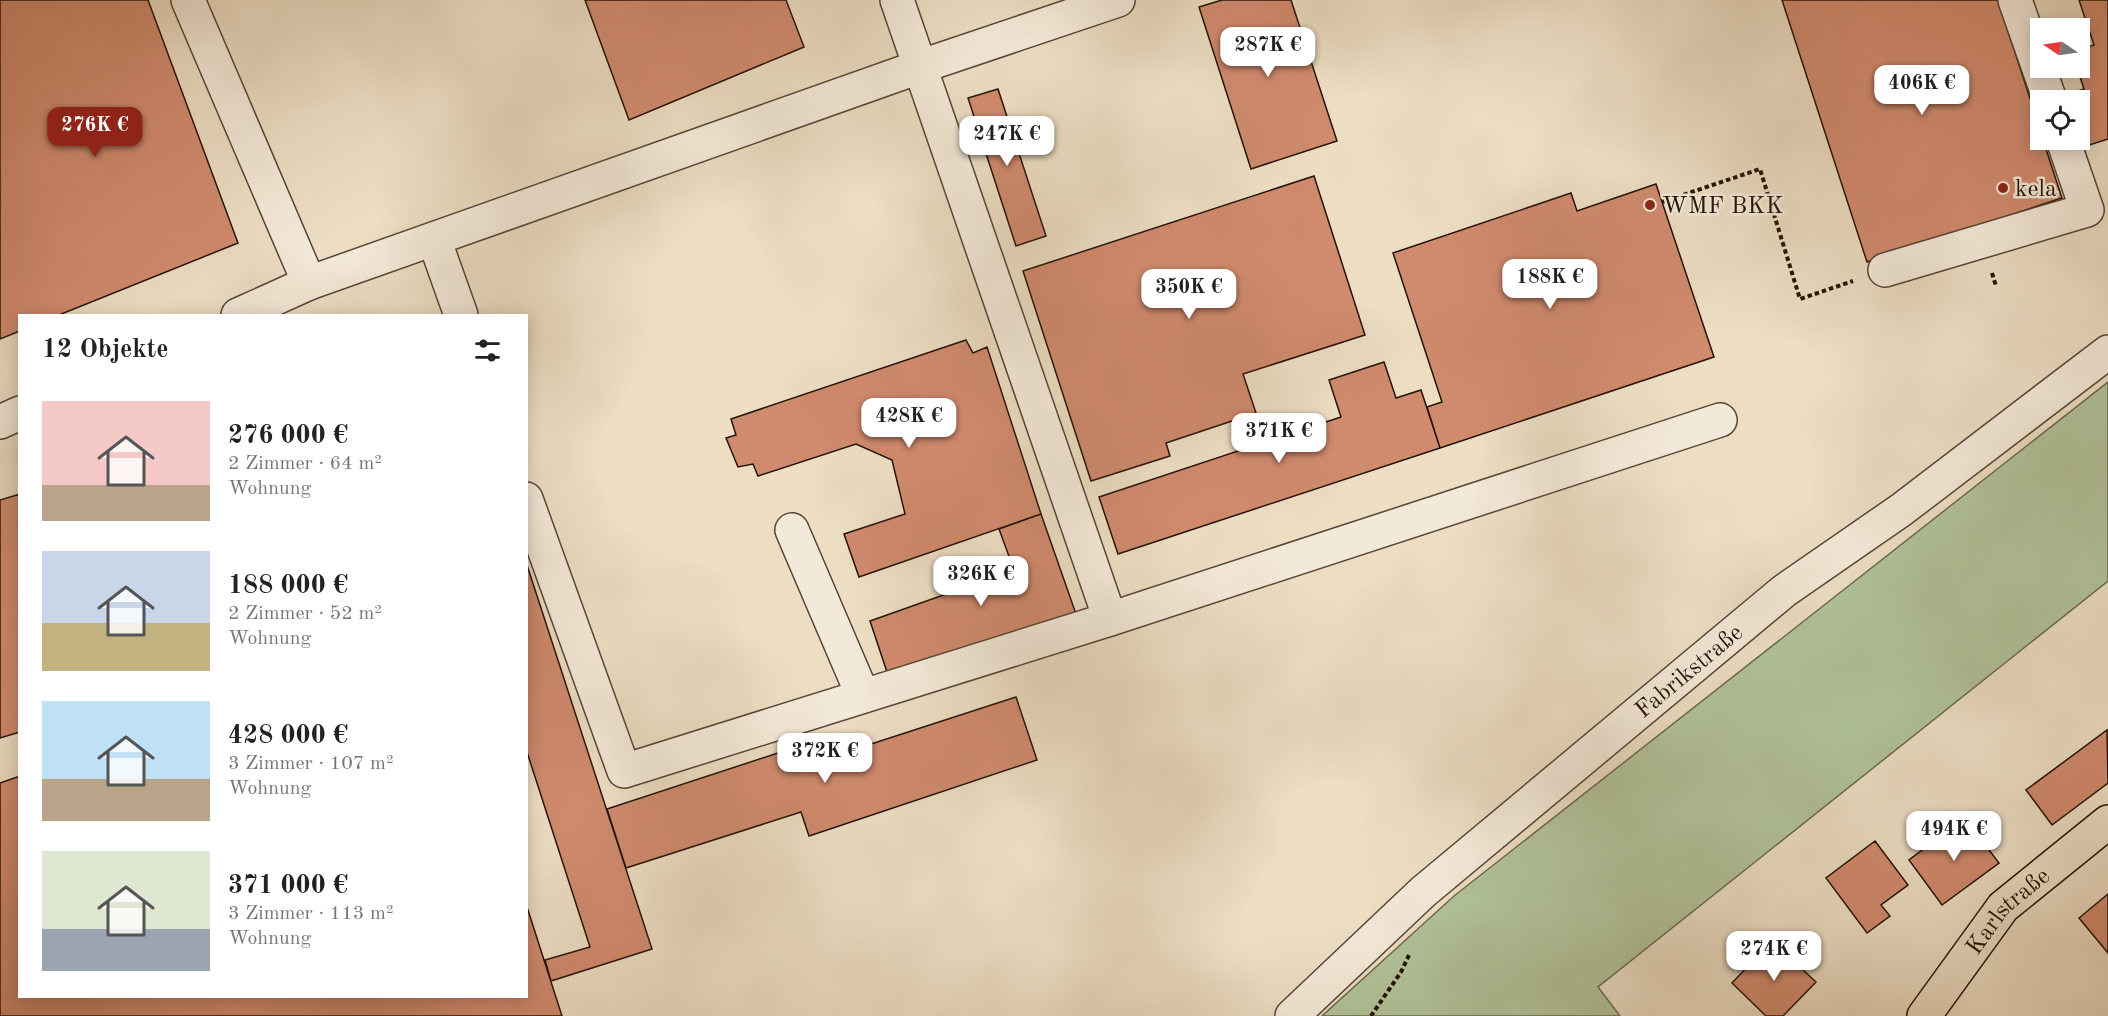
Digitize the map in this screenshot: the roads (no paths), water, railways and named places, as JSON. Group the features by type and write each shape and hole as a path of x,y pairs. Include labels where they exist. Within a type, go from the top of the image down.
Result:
{"main road":[{"name":"Karlstraße","path":"1924,1016 2003,907 2108,822"}],"street":[{"path":"188,0 309,283"},
{"path":"897,0 1110,619"},
{"path":"240,314 309,283 919,66 1118,0"},
{"path":"2015,0 2046,90"},
{"path":"1872,274 2086,210 2066,150"},
{"path":"434,239 461,314"},
{"name":"Fabrikstraße","path":"1292,1016 1423,892 1784,591 1901,510 2108,351"},
{"path":"0,422 18,414"},
{"path":"528,505 624,771 1110,619 1720,420"},
{"path":"792,530 863,696"}],"place":[{"name":"kela","path":"2003,188"},
{"name":"WMF BKK","path":"1650,205"}]}
